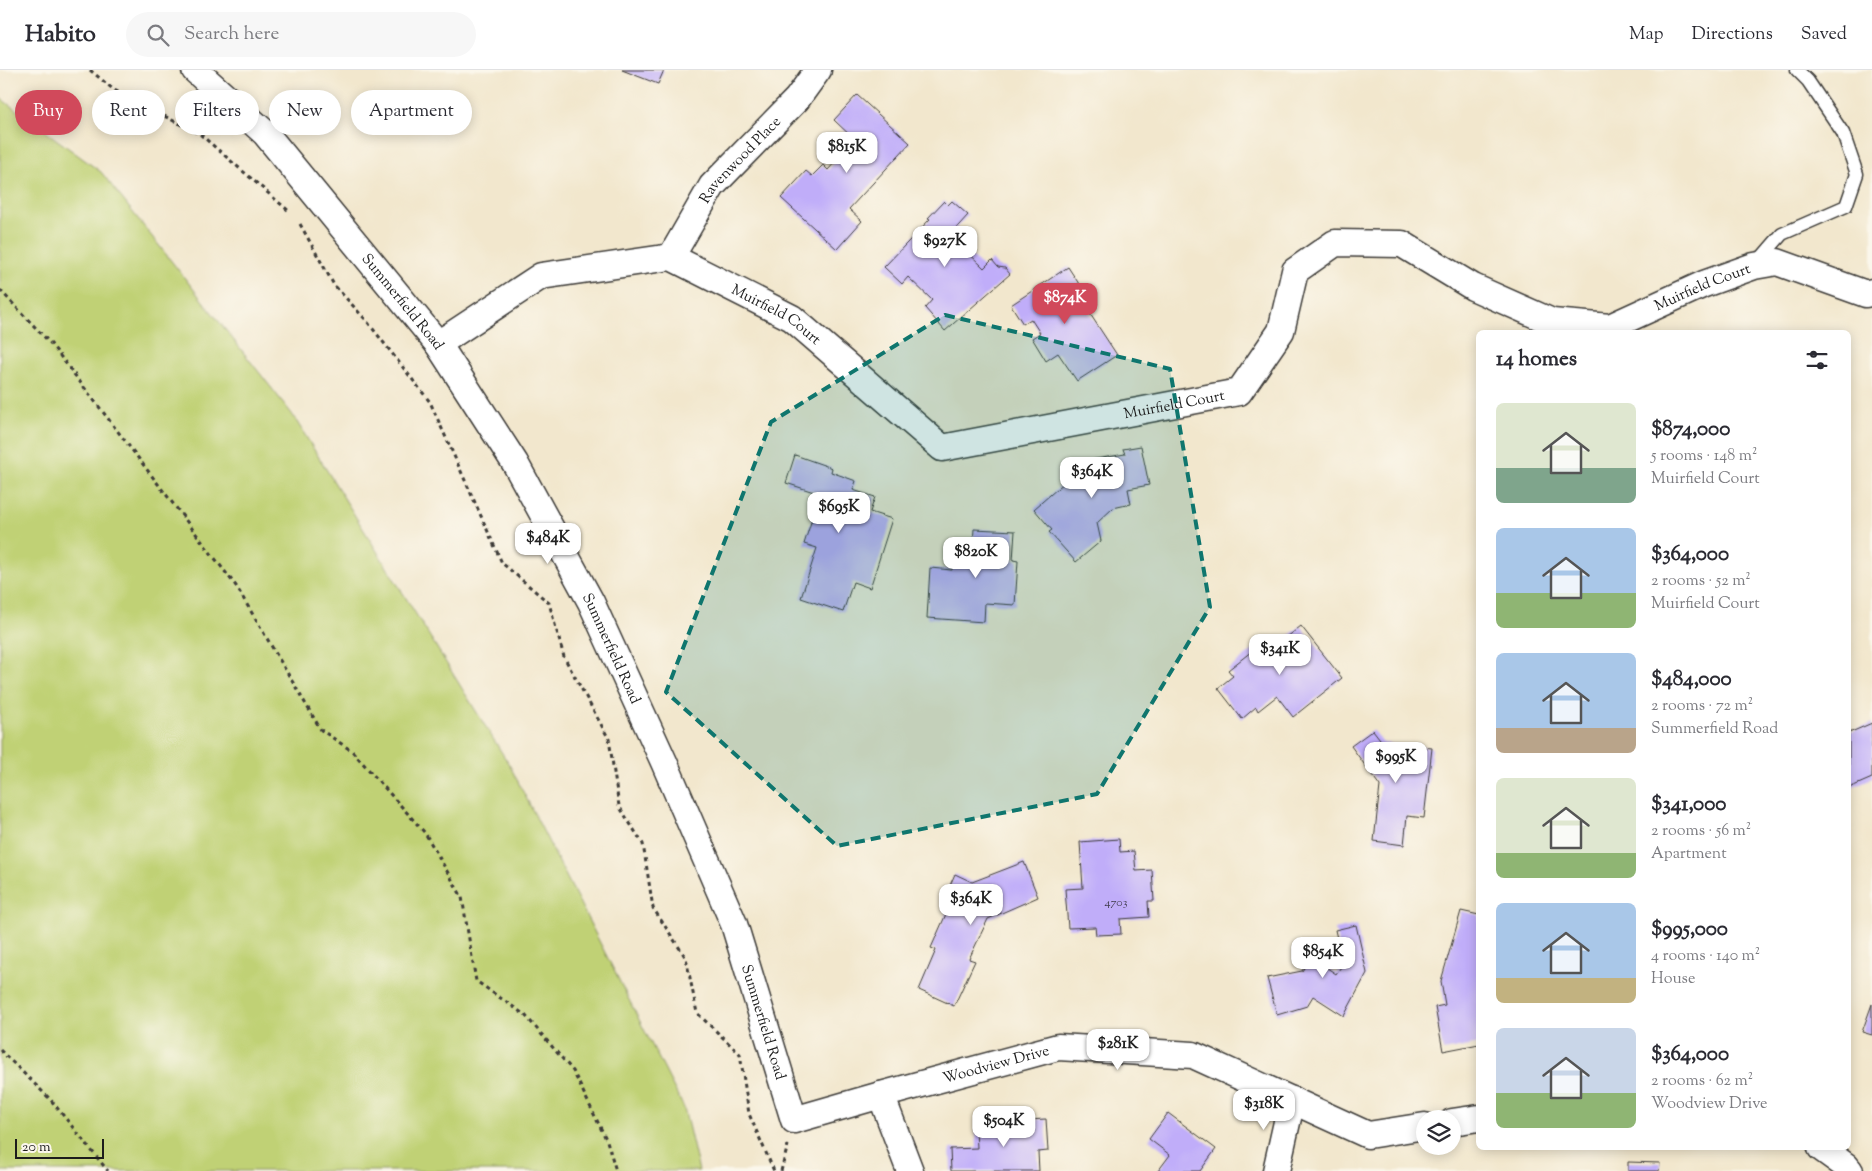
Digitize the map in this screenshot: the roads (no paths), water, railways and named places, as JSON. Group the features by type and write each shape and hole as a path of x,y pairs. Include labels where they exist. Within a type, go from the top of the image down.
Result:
{"street":[{"name":"Summerfield Road","path":"195,70 265,133 438,344 516,463 591,602 664,762 734,924 794,1120"},
{"name":"Ravenwood Place","path":"671,257 712,186 797,100 818,70"},
{"name":"Muirfield Court","path":"671,257 792,318 942,448 1239,392 1281,331 1295,271 1335,243 1402,244 1473,287 1552,322 1610,327 1704,284 1754,266 1778,262 1866,294 1872,292"},
{"path":"438,344 541,276 671,257"},
{"name":"Woodview Drive","path":"794,1120 1058,1047 1193,1055 1368,1134 1416,1127"},
{"path":"881,1095 910,1171"},
{"path":"1276,1171 1292,1100"},
{"path":"1461,1121 1476,1118"},
{"path":"1823,1150 1846,1166 1850,1171"}],"lane":[{"path":"1754,266 1782,234 1846,206 1857,174 1843,133 1808,81 1797,70"}]}
